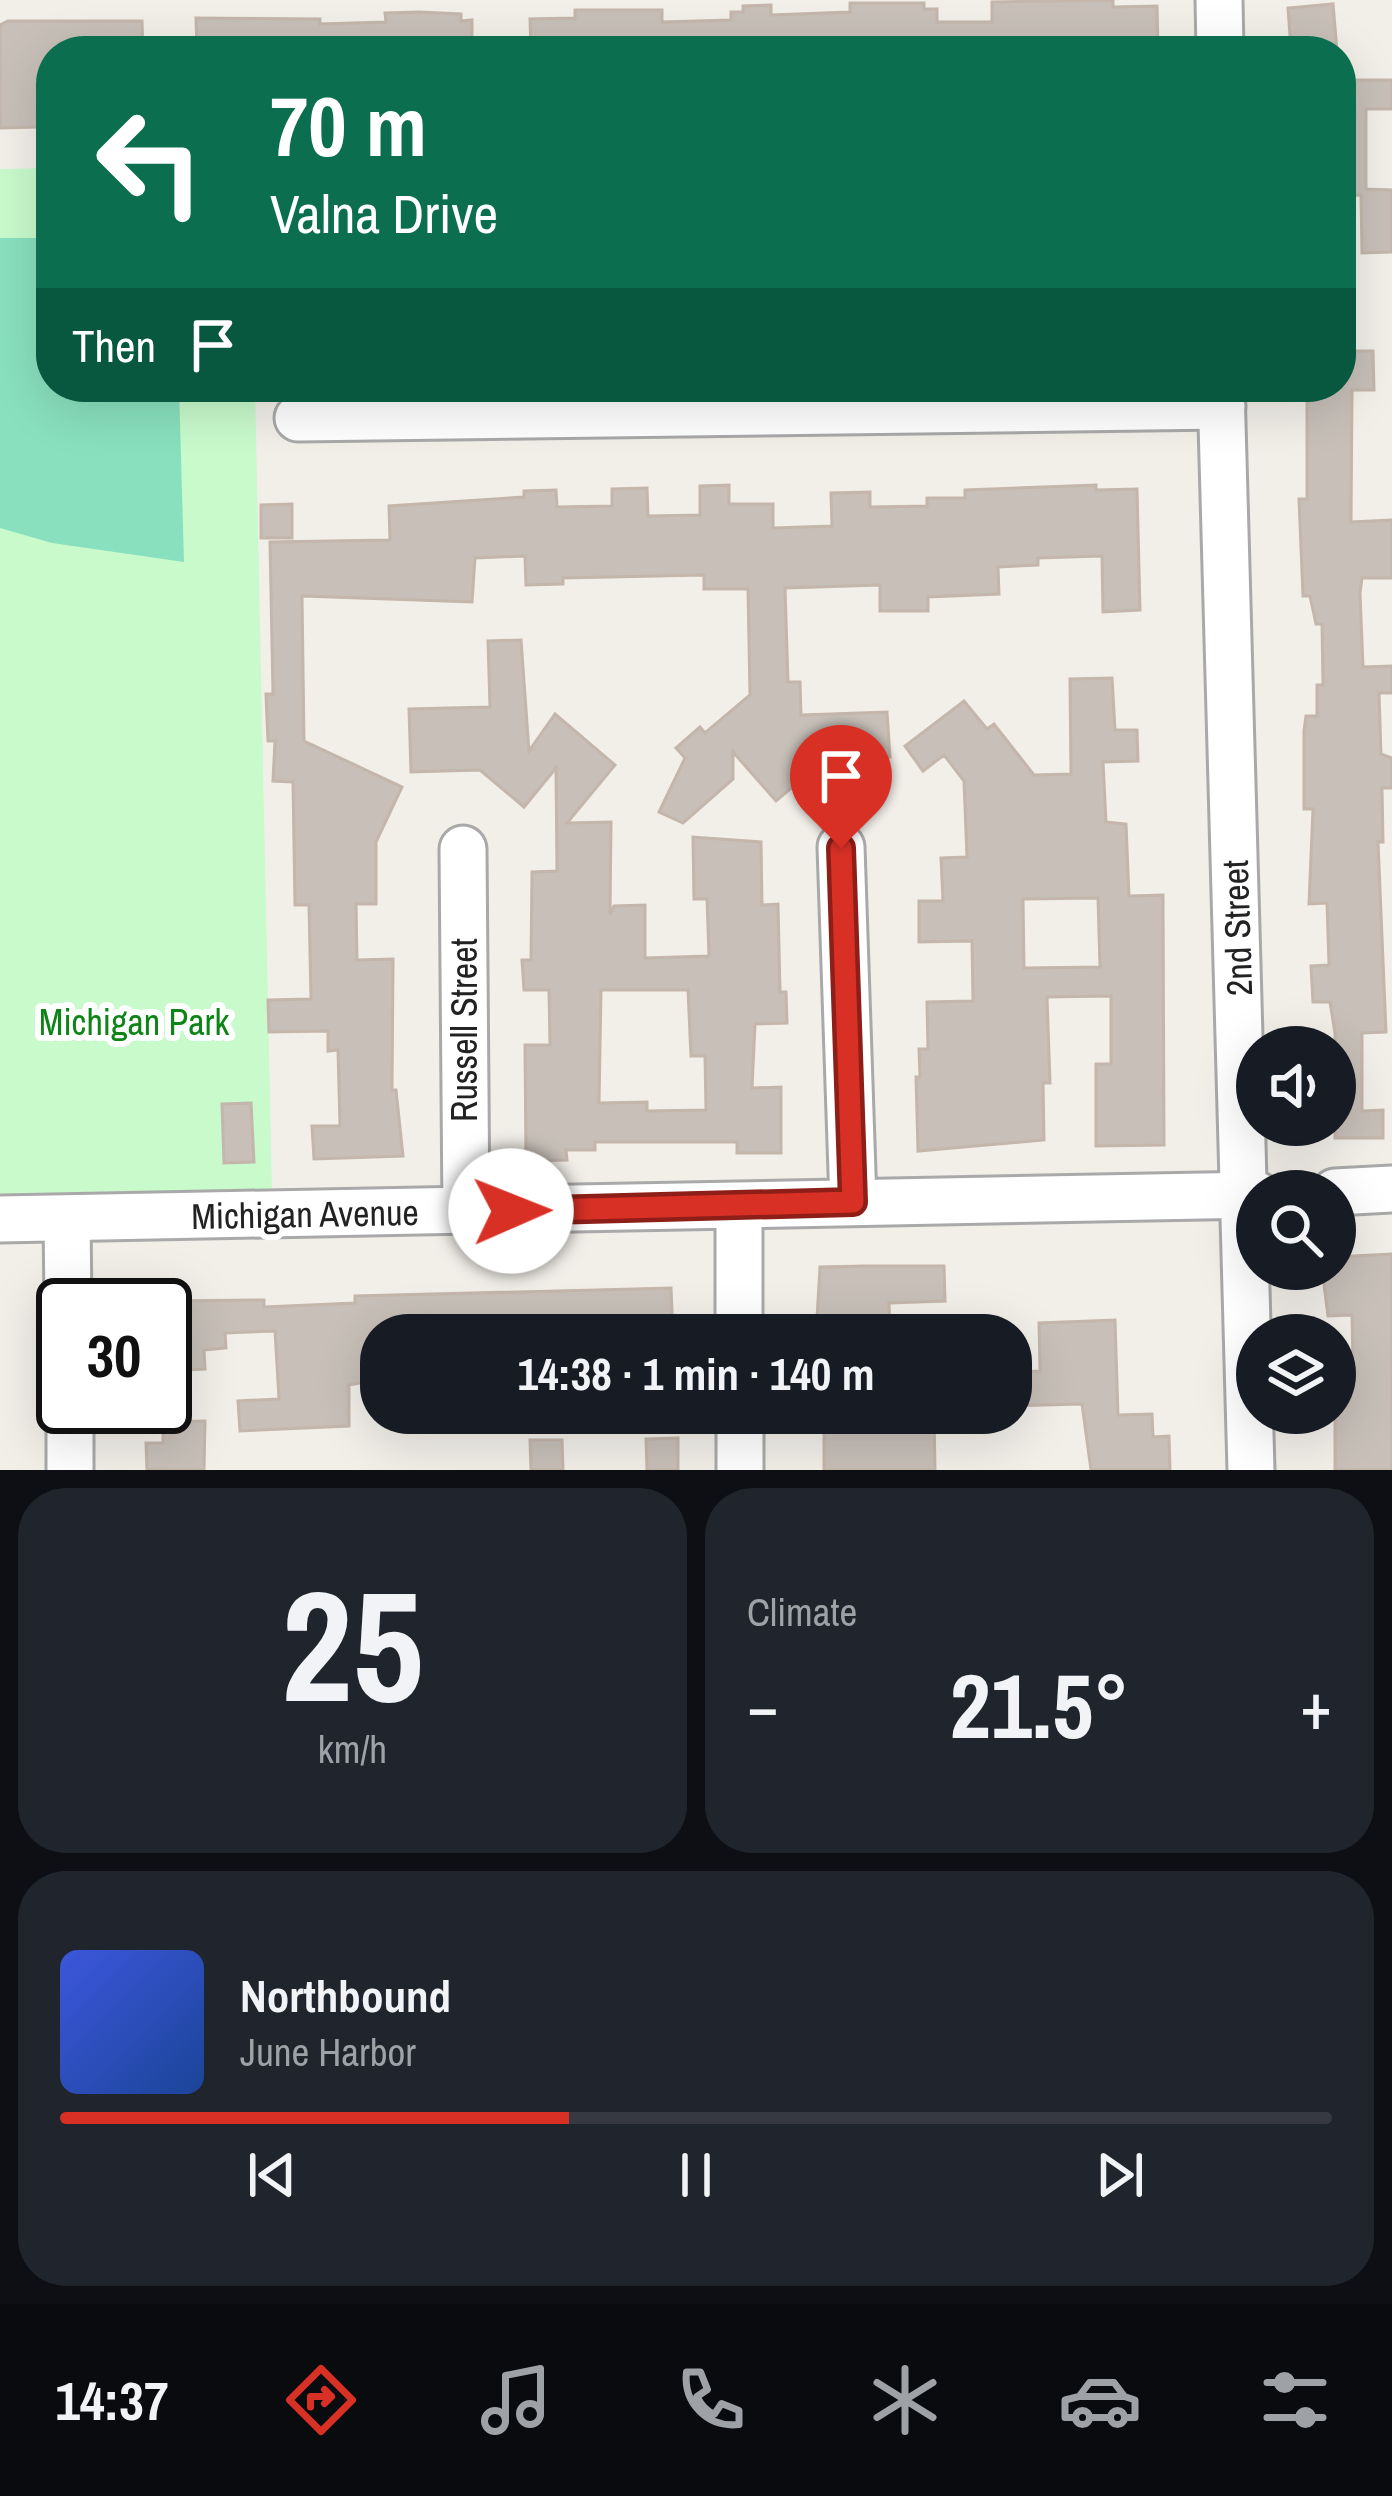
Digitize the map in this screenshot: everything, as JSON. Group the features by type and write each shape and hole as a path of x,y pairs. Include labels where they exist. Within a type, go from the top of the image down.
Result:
{"street":[{"path":"1219,0 1220,36"},
{"path":"298,418 557,402"},
{"name":"2nd Street","path":"1221,402 1250,1170"},
{"path":"841,848 853,1202"},
{"name":"Russell Street","path":"463,849 466,1212"},
{"path":"1356,1191 1392,1190"},
{"name":"Michigan Avenue","path":"0,1220 1236,1196"},
{"path":"739,1207 740,1314"},
{"path":"67,1219 68,1278"},
{"name":"2nd Street","path":"1251,1290 1251,1470"},
{"path":"70,1434 70,1470"},
{"path":"740,1434 740,1470"}],"green space":[{"name":"Michigan Park","path":"36,168 36,402 255,402 272,1194 0,1197 0,169"},
{"path":"0,238 36,238 36,402 179,402 184,562 52,543 0,528"}],"building":[{"path":"1113,0 1113,7 1157,6 1158,36 531,36 530,19 575,18 575,10 662,10 662,22 731,20 731,12 743,12 743,6 771,5 771,15 850,12 850,3 924,3 924,9 937,9 937,22 992,22 992,2"},
{"path":"1333,4 1336,36 1290,36 1288,8"},
{"path":"385,13 461,14 461,21 472,20 472,36 197,36 196,18 320,19 320,24 386,22"},
{"path":"8,21 142,21 142,36 36,36 36,127 0,128 0,25"},
{"path":"1356,80 1392,80 1392,109 1366,109 1366,189 1392,190 1392,252 1362,253 1361,195 1356,195"},
{"path":"1356,351 1373,351 1374,390 1356,390"},
{"path":"1307,402 1352,402 1351,522 1392,520 1392,578 1362,578 1360,593 1363,667 1392,666 1392,693 1379,693 1381,754 1392,758 1392,788 1382,788 1383,842 1378,842 1386,1032 1362,1033 1362,1111 1383,1110 1383,1138 1356,1138 1356,1026 1334,1026 1330,1002 1313,1002 1311,966 1329,965 1327,903 1309,904 1313,809 1304,809 1304,731 1306,716 1317,716 1317,685 1323,685 1322,624 1316,624 1310,596 1303,596 1299,499 1307,499"},
{"path":"729,485 729,504 773,504 773,528 832,526 831,493 870,492 870,507 927,506 927,498 965,498 965,490 1096,485 1096,490 1137,489 1140,610 1103,612 1102,556 1038,558 1038,565 998,567 999,594 928,597 928,611 880,611 880,585 785,588 788,682 800,682 801,715 887,712 890,757 820,764 776,801 733,752 733,779 683,823 659,812 685,758 676,748 700,727 705,733 750,695 748,589 704,589 704,575 563,578 563,584 526,585 525,556 475,558 472,602 302,596 304,741 402,787 376,842 376,904 356,904 357,960 393,959 392,1090 396,1090 403,1156 314,1159 312,1126 340,1126 338,1050 328,1051 328,1031 269,1032 268,1000 311,999 309,905 295,905 293,782 273,781 275,741 268,741 266,694 273,694 270,542 390,540 389,506 524,497 524,491 556,490 557,507 612,506 612,489 647,488 648,516 700,515 700,486"},
{"path":"292,504 292,538 261,538 261,505"},
{"path":"521,640 529,751 555,714 615,765 567,823 611,822 610,914 614,906 645,905 645,958 709,956 707,899 694,899 693,837 761,842 762,905 778,904 780,992 786,992 787,1023 755,1024 752,1088 781,1087 781,1153 737,1153 737,1142 595,1142 595,1150 566,1150 567,1160 526,1161 525,1045 550,1045 549,990 524,990 522,960 531,960 532,872 557,871 556,768 524,807 480,770 411,772 409,709 490,707 488,641","holes":["601,990 688,990 691,1056 705,1056 706,1110 647,1111 647,1102 599,1103"]},
{"path":"1112,678 1115,730 1137,730 1138,761 1103,762 1106,822 1126,824 1129,896 1163,895 1164,1145 1096,1146 1096,1064 1111,1064 1111,996 1047,997 1050,1083 1043,1083 1044,1140 918,1151 916,1077 920,1077 919,1049 928,1049 927,1002 973,1001 972,941 919,942 919,901 943,901 941,858 967,857 964,781 944,755 923,771 905,746 964,701 987,729 994,724 1034,775 1071,774 1070,679","holes":["1098,898 1100,967 1024,968 1023,899"]},
{"path":"251,1103 254,1162 224,1163 222,1104"},
{"path":"1392,1254 1392,1470 1335,1470 1335,1434 1356,1434 1356,1314 1328,1314 1325,1290 1356,1290 1356,1256"},
{"path":"944,1266 945,1301 889,1303 889,1314 817,1314 820,1267"},
{"path":"671,1288 672,1314 360,1314 360,1383 349,1385 349,1426 240,1431 238,1401 279,1399 275,1331 225,1333 226,1348 204,1350 205,1369 192,1370 192,1301 264,1300 264,1307 355,1303 355,1296"},
{"path":"1115,1320 1118,1415 1152,1414 1153,1437 1169,1436 1170,1470 1091,1470 1082,1404 1032,1405 1032,1371 1040,1371 1039,1323"},
{"path":"192,1421 205,1421 204,1470 147,1470 146,1443 163,1443 163,1434 192,1434"},
{"path":"824,1434 934,1434 935,1470 824,1470"},
{"path":"678,1438 678,1470 647,1470 646,1439"},
{"path":"530,1440 562,1440 563,1470 531,1470"}],"route":[{"path":"511,1211 853,1202 841,848"}]}
